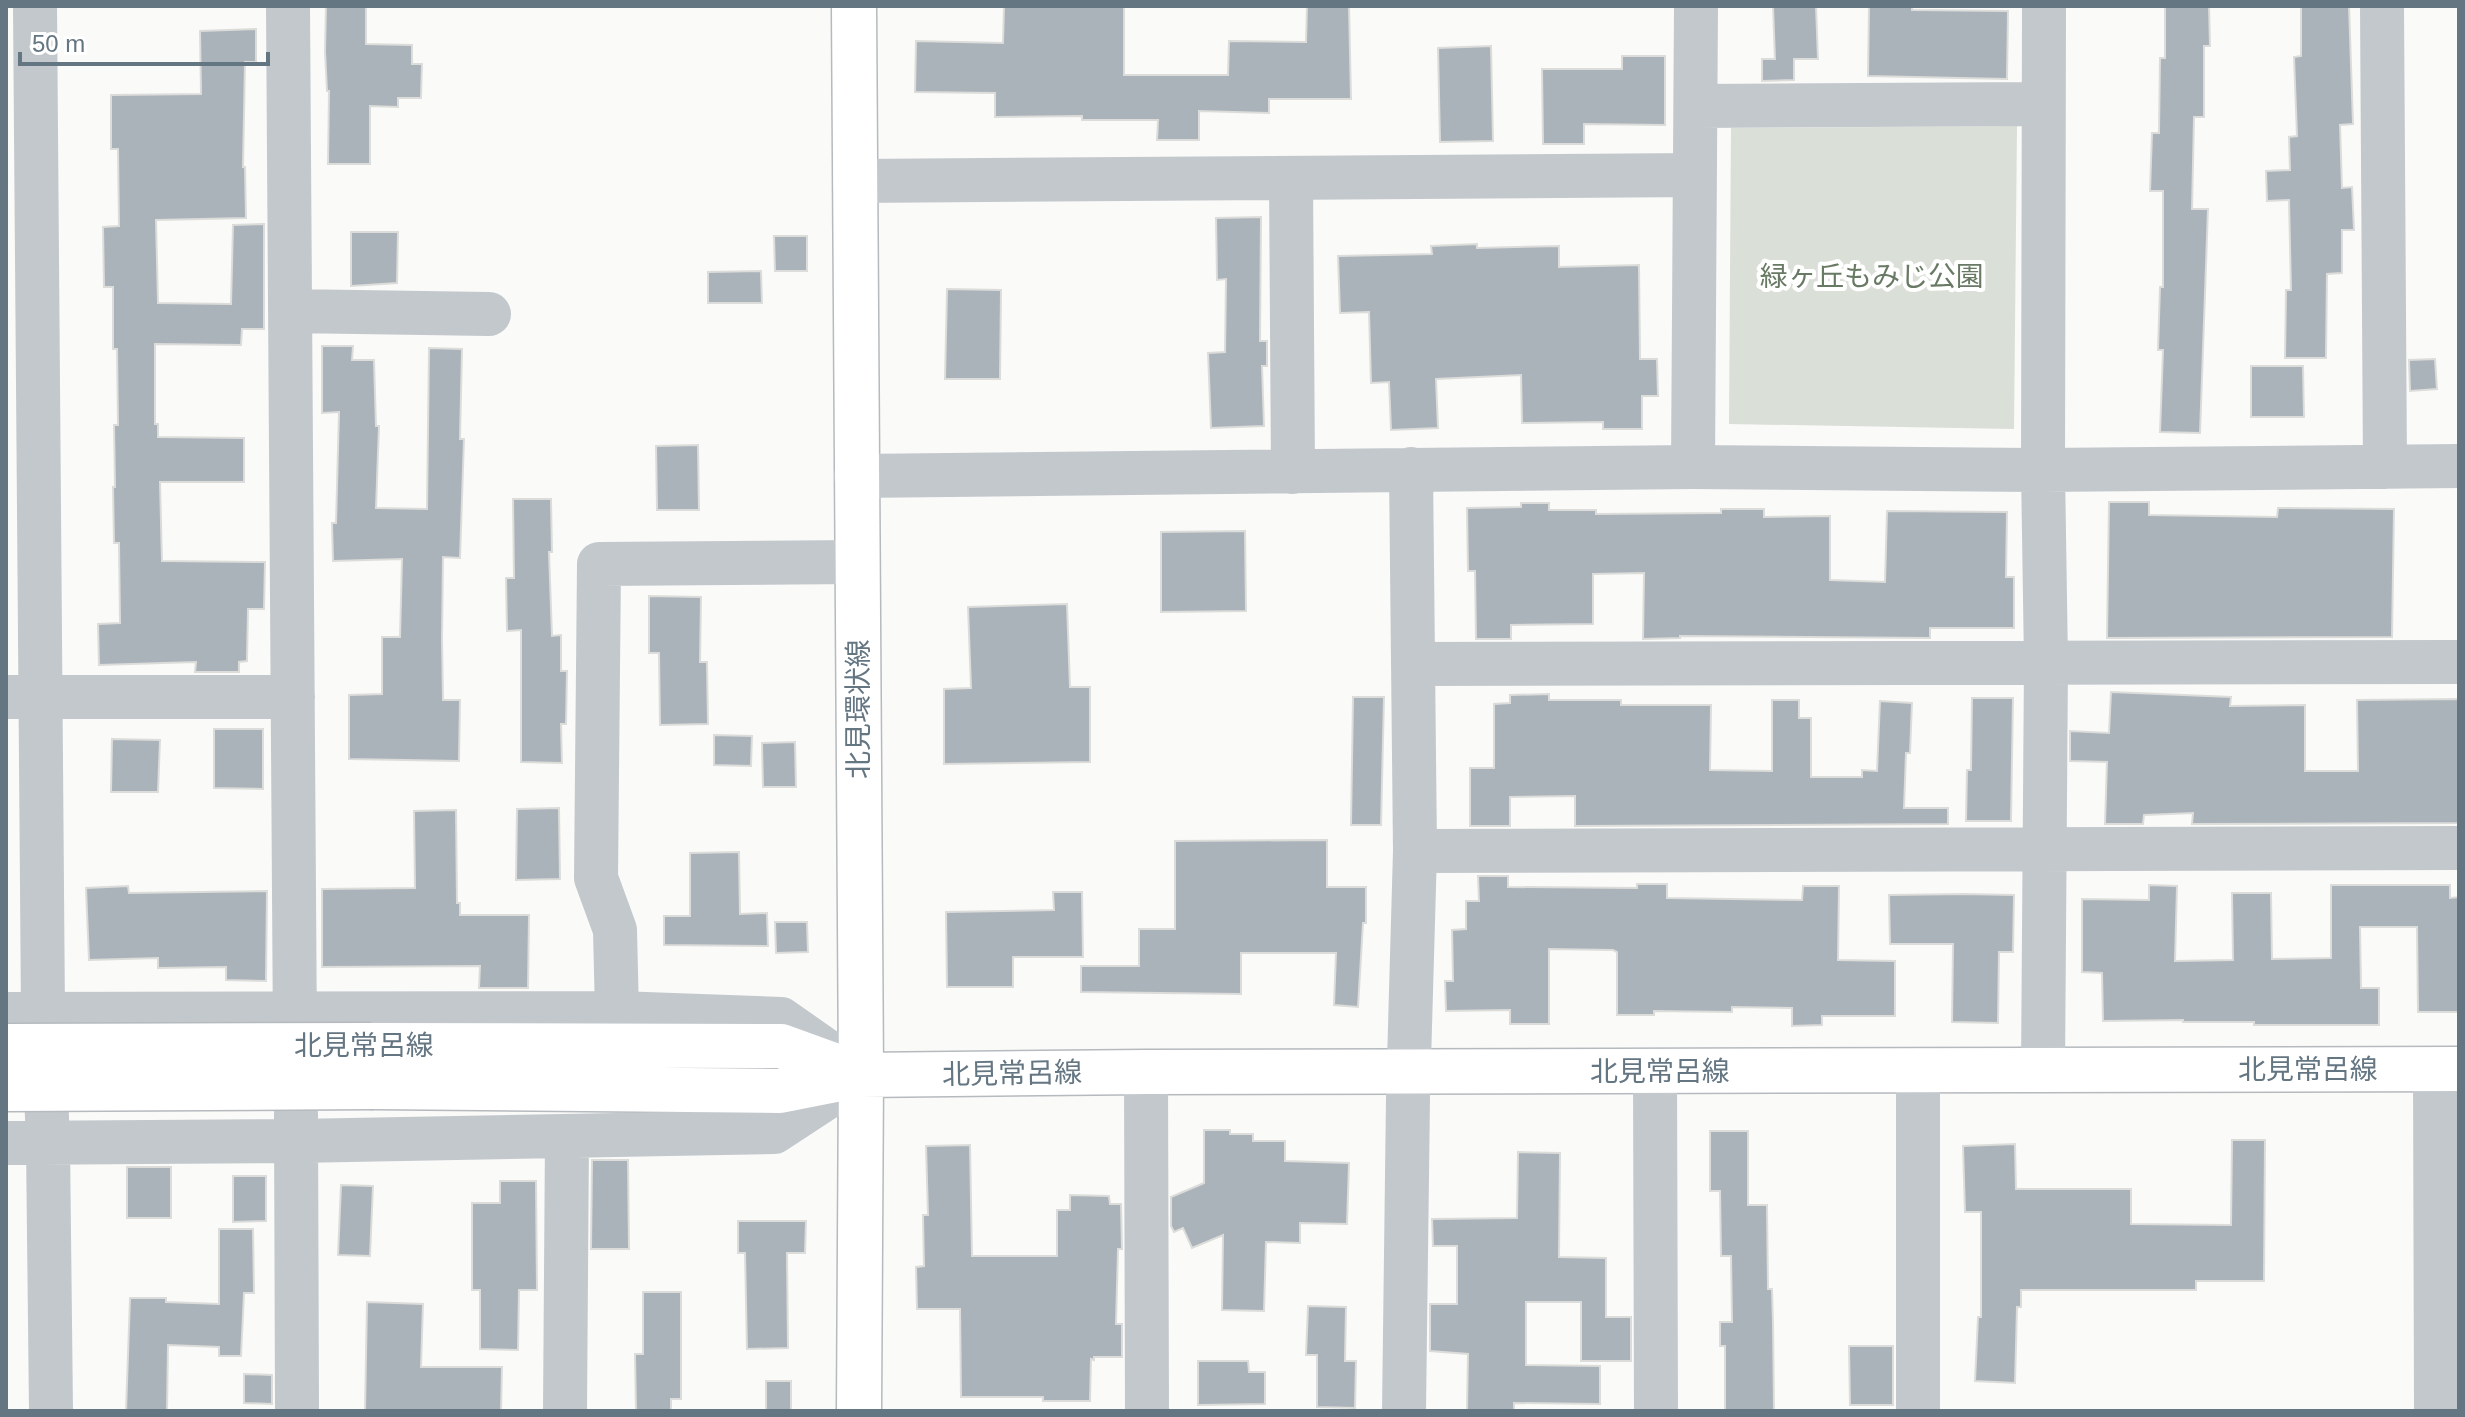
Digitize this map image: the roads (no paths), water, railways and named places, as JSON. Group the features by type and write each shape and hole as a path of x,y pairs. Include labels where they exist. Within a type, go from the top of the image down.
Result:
{"main road":[{"name":"北見環状線","path":"854,6 861,1075 859,1411"},
{"name":"北見常呂線","path":"6,1046 780,1091 861,1075 2447,1069"},
{"name":"北見常呂線","path":"6,1089 372,1066"}],"street":[{"path":"35,6 23,697 25,1014 27,1143 51,1411"},
{"path":"288,6 297,1411"},
{"path":"1693,467 1696,6"},
{"path":"2043,1070 2046,662 2043,470 2044,6"},
{"path":"2382,6 2385,467"},
{"path":"1696,106 2043,104"},
{"path":"855,181 1695,175"},
{"path":"1291,179 1293,472"},
{"path":"291,311 489,314"},
{"path":"856,476 1693,467 2043,470 2459,466"},
{"path":"1404,1411 1408,1071 1415,851 1411,469"},
{"path":"617,1013 615,930 596,878 599,564 857,562"},
{"path":"1414,664 2459,662"},
{"path":"23,697 293,697"},
{"path":"1415,851 2459,848"},
{"path":"25,1014 617,1013 781,1019 861,1075 774,1132 27,1143"},
{"path":"2436,1411 2447,1069"},
{"path":"1918,1070 1918,1411"},
{"path":"1655,1071 1656,1411"},
{"path":"1146,1072 1147,1411"},
{"path":"565,1411 567,1136"}],"park label":[{"name":"緑ヶ丘もみじ公園","path":"1872,276"}]}
